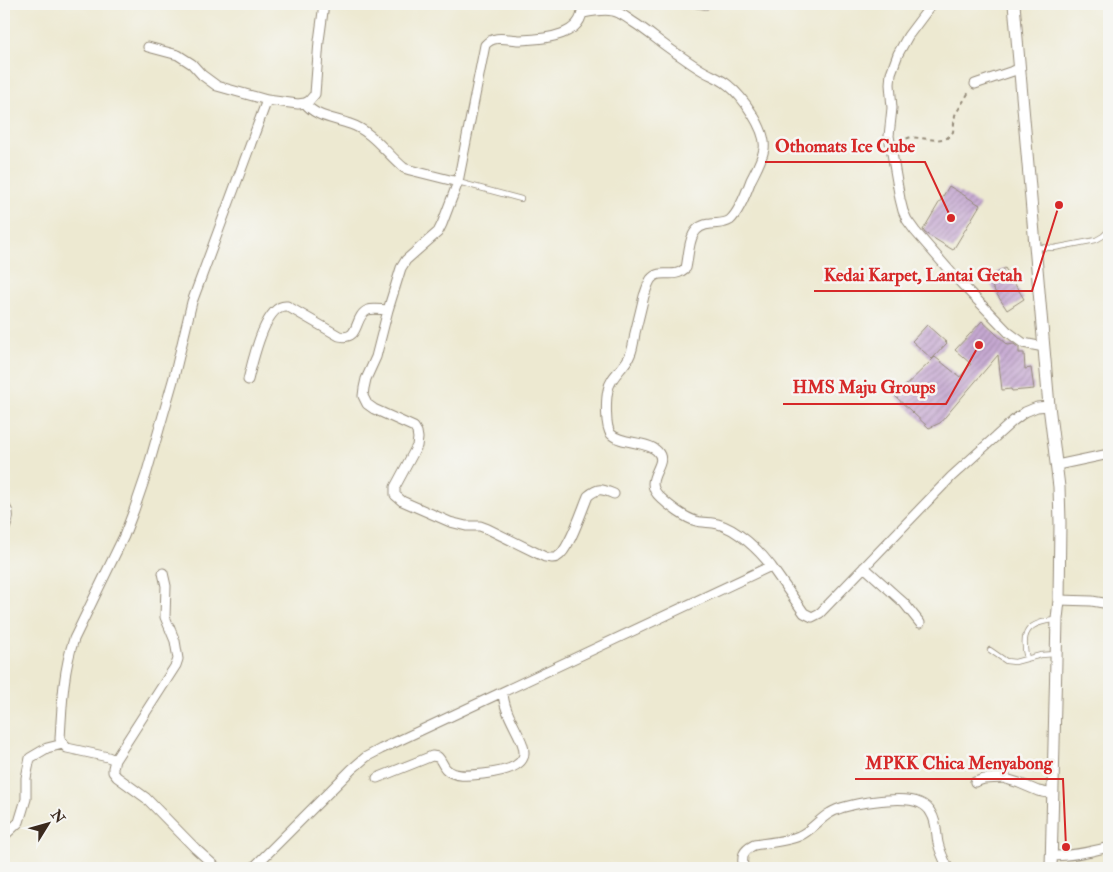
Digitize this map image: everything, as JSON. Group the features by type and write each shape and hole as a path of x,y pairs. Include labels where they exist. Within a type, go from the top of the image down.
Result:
{"street":[{"path":"148,47 178,55 192,64 202,75 217,86 267,100 298,104 305,103 315,94 324,4"},
{"path":"932,4 908,36 898,54 891,74 890,144 903,211 915,231 1008,332 1023,343 1044,347"},
{"path":"1014,4 1049,406 1059,487 1059,600 1051,862 1068,856 1109,847"},
{"path":"614,494 595,490 588,496 567,547 558,556 553,558 545,557 480,526 466,526 450,522 395,495 395,487 417,446 417,432 414,427 374,409 363,396 366,379 378,350 401,268 406,260 438,232 458,182 485,46 497,38 521,40 549,37 567,32 576,26 583,8 594,10 618,7 638,25 678,54 733,89 741,98 764,137 764,147 760,161 734,215 730,220 722,224 709,224 700,227 694,232 690,241 686,268 679,273 661,273 650,280 640,311 631,354 627,363 609,384 607,392 607,427 612,435 649,446 658,451 661,458 660,465 652,482 653,488 660,498 694,520 719,524 728,528 750,544 771,566 804,613 812,617 820,613 951,478 1013,421 1025,412 1037,407 1049,406"},
{"path":"975,84 1019,69"},
{"path":"115,760 67,748 60,739 63,689 69,654 74,639 124,536 134,510 174,377 192,302 267,100"},
{"path":"305,103 314,112 352,124 360,129 374,139 404,168 458,182"},
{"path":"248,380 262,331 274,313 283,306 287,306 344,338 353,334 365,312 373,309 388,310"},
{"path":"1057,465 1109,454"},
{"path":"4,506 9,514 4,532"},
{"path":"253,868 366,757 771,566"},
{"path":"864,567 904,603 920,623"},
{"path":"163,573 166,586 165,617 175,641 178,659 115,760 113,772 146,798 196,849 218,868"},
{"path":"1059,600 1092,601 1109,604"},
{"path":"377,778 432,756 438,757 448,772 454,774 472,776 489,774 516,766 522,761 524,753 522,742 504,704 503,692"},
{"path":"4,836 19,822 26,799 26,778 30,758 47,748 63,744"},
{"path":"975,782 984,779 1003,778 1038,792 1053,794"},
{"path":"743,868 742,858 747,848 800,836 829,813 842,807 892,800 919,802 931,812 935,820 938,845 948,868"}],"lane":[{"path":"689,4 706,7 709,4"},
{"path":"458,182 521,199"},
{"path":"1035,247 1054,248 1096,240 1109,230"},
{"path":"1027,659 1024,638 1028,631 1040,622 1057,620"},
{"path":"990,650 1006,661 1015,662 1041,655 1057,654"}],"path":[{"path":"890,144 911,137 936,140 947,138 953,132 955,116 975,84"}],"building":[{"path":"949,186 980,205 953,250 923,230"},
{"path":"1005,268 1024,299 1007,310 987,279"},
{"path":"982,321 1008,345 1014,344 1019,348 1019,353 1024,353 1025,369 1031,368 1034,389 1002,390 998,355 940,423 929,428 895,396 935,357 960,377 971,364 955,350"},
{"path":"927,325 947,343 932,359 912,341"}],"place":[{"name":"Kedai Karpet, Lantai Getah","path":"1059,205"},
{"name":"Othomats Ice Cube","path":"951,218"},
{"name":"HMS Maju Groups","path":"979,345"},
{"name":"MPKK Chica Menyabong","path":"1066,847"}]}
